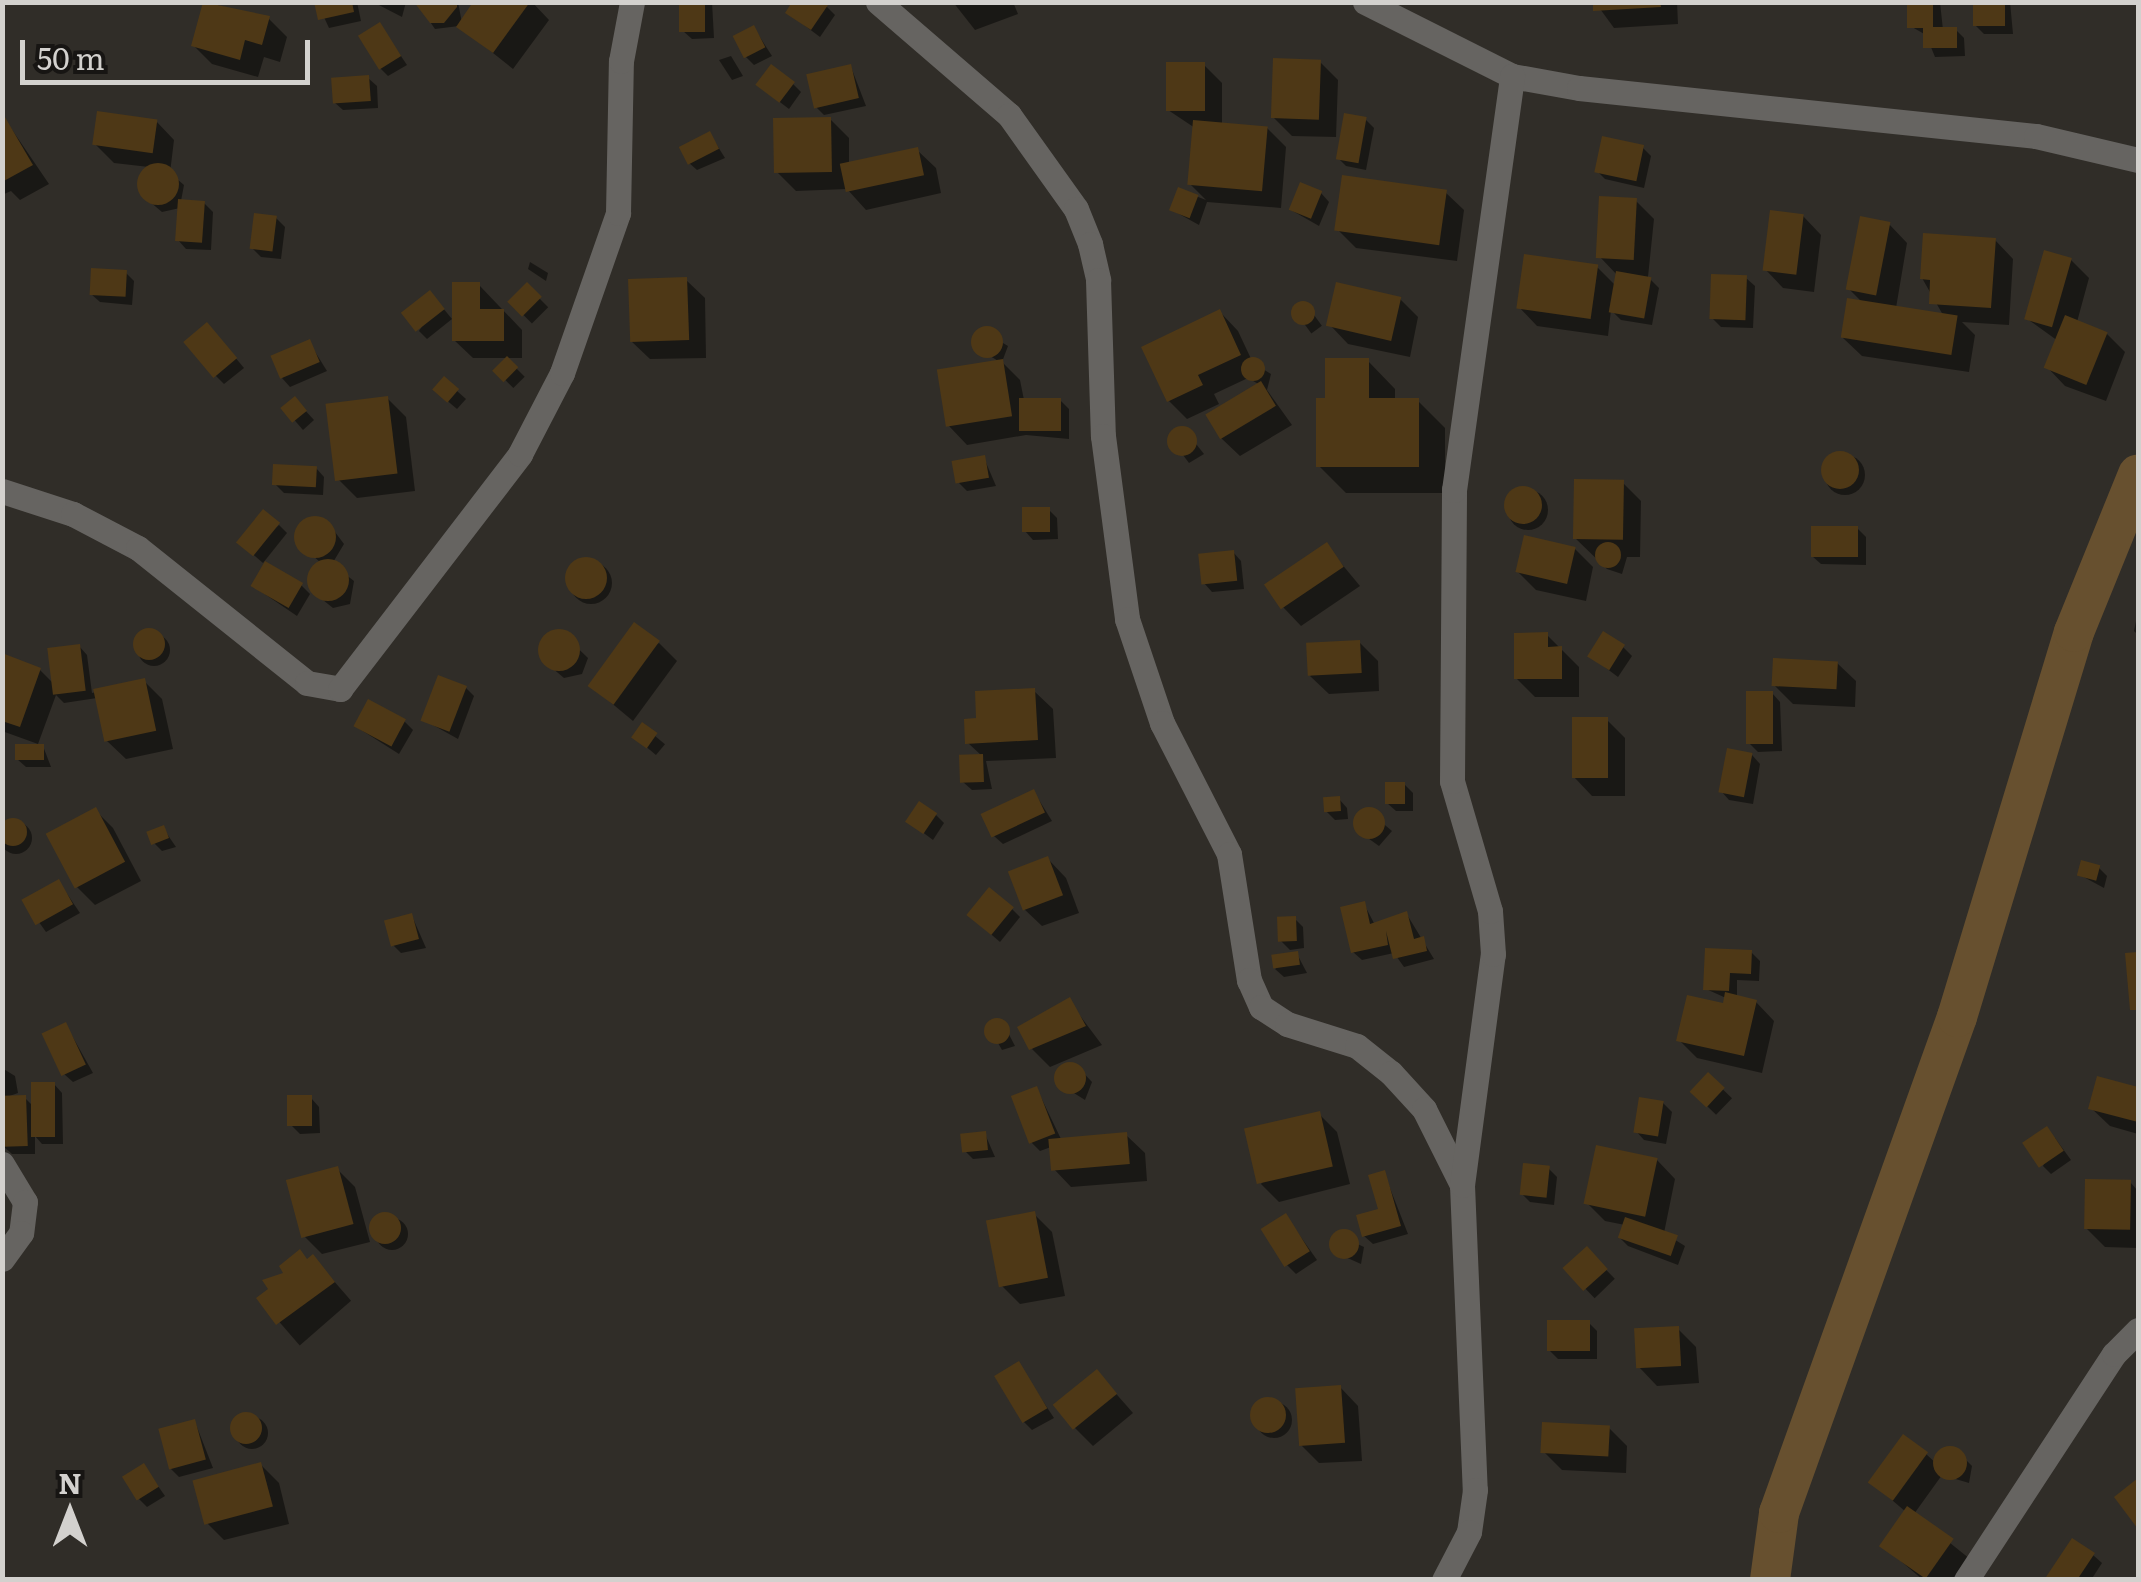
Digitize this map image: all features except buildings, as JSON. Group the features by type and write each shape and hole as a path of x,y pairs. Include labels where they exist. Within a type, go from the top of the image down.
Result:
{"street":[{"path":"2,491 73,514 138,548 307,683 340,689 520,454 562,372 618,213 621,62 632,2"},
{"path":"878,2 1009,115 1076,209 1090,244 1098,280 1104,453 1127,619 1162,723 1229,854 1249,980 1261,1007 1287,1024 1357,1046 1391,1073 1424,1109 1462,1185"},
{"path":"1365,2 1512,76 1579,88 2036,136 2138,160"},
{"path":"1444,1580 1469,1532 1475,1490 1462,1185 1492,954 1490,910 1452,781 1454,490 1512,76"},
{"path":"2,1164 25,1202 21,1232 2,1259"},
{"path":"1966,1580 2114,1354 2138,1330"}],"waterway":[{"path":"1770,1580 1779,1513 1957,1017 2074,632 2138,474"}]}
